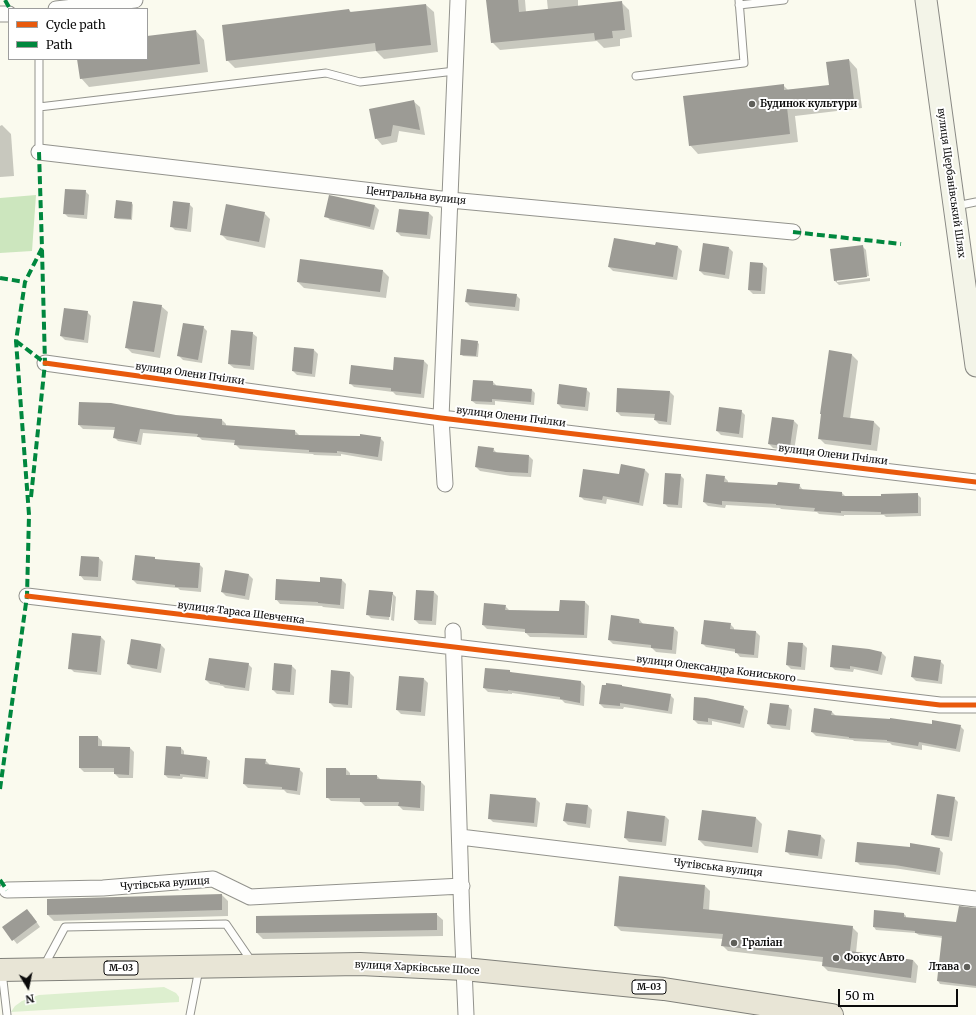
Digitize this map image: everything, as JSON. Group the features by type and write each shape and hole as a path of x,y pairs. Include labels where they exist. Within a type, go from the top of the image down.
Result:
{"highway":[{"name":"вулиця Харківське Шосе","path":"1,970 360,964 464,969 664,988 832,1015"}],"main road":[{"name":"вулиця Щербанівський Шлях","path":"926,0 976,366"}],"street":[{"path":"65,8 135,0"},
{"path":"445,484 441,418 458,0"},
{"name":"Центральна вулиця","path":"39,152 450,200 792,232"},
{"name":"вулиця Олени Пчілки","path":"45,363 441,418 976,482"},
{"name":"вулиця Тараса Шевченка","path":"27,596 454,647"},
{"path":"453,631 466,1015"},
{"name":"вулиця Олександра Кониського","path":"454,647 940,705 976,705"},
{"name":"Чутівська вулиця","path":"460,837 976,899"},
{"name":"Чутівська вулиця","path":"7,890 103,888 213,879 250,897 462,886"}],"lane":[{"path":"636,76 744,63 739,2 784,0"},
{"path":"39,60 39,152"},
{"path":"39,106 326,72 360,82 455,71"},
{"path":"954,206 976,202"},
{"path":"42,969 65,927 226,924 254,966"},
{"path":"190,1015 200,967"},
{"path":"1,970 7,1015"}],"green space":[{"path":"36,195 32,251 0,253 0,198"},
{"path":"164,987 176,993 179,997 179,1002 11,1012 15,1006 22,1001 39,995"}],"building":[{"path":"486,0 518,0 519,12 622,1 625,30 612,31 613,38 595,40 594,33 491,43"},
{"path":"426,4 431,45 376,51 375,43 226,61 222,25 349,9 350,12"},
{"path":"196,30 200,64 80,79 77,60 148,60 148,36"},
{"name":"Будинок культури","path":"849,59 854,100 787,107 790,134 689,146 683,96 784,84 784,90 829,85 826,62"},
{"path":"414,100 420,130 393,125 391,136 375,139 369,109"},
{"path":"65,189 86,190 84,215 63,214"},
{"path":"329,195 375,205 370,227 324,217"},
{"path":"116,200 132,202 131,219 114,218"},
{"path":"173,201 190,203 187,229 170,227"},
{"path":"226,204 265,212 259,242 220,235"},
{"path":"399,209 429,212 427,235 396,232"},
{"path":"614,238 655,245 656,242 678,246 673,277 608,267"},
{"path":"703,243 729,247 725,275 699,271"},
{"path":"863,245 867,277 834,281 830,249"},
{"path":"300,259 383,270 380,292 297,282"},
{"path":"750,262 763,263 761,291 748,290"},
{"path":"467,289 517,294 515,307 465,302"},
{"path":"133,301 162,305 154,352 125,348"},
{"path":"64,308 88,311 84,340 60,336"},
{"path":"183,323 204,326 198,360 177,356"},
{"path":"231,330 253,332 250,366 228,364"},
{"path":"461,339 478,341 476,356 460,355"},
{"path":"294,347 314,349 312,374 292,371"},
{"path":"829,350 852,354 843,417 874,421 871,445 818,439"},
{"path":"394,357 424,360 421,394 391,391 391,388 349,384 351,365 393,370"},
{"path":"473,380 493,381 493,385 532,389 531,402 492,399 492,402 471,401"},
{"path":"559,384 587,388 585,407 557,404"},
{"path":"617,388 670,391 667,422 654,420 655,414 616,412"},
{"path":"79,402 111,403 176,415 222,419 222,425 295,430 295,435 360,436 360,434 381,437 378,457 337,451 337,453 309,452 309,450 234,445 235,440 197,437 198,434 140,429 137,442 113,438 115,427 78,425"},
{"path":"719,407 742,410 739,434 716,431"},
{"path":"772,417 794,420 790,447 768,444"},
{"path":"478,446 494,448 493,452 529,455 528,473 506,472 475,467"},
{"path":"621,464 645,469 639,503 603,496 602,500 579,497 583,469 619,474"},
{"path":"665,473 681,474 678,505 663,504"},
{"path":"706,474 725,476 724,482 777,485 778,482 800,484 799,489 842,492 842,496 881,496 881,494 918,493 918,513 881,514 881,512 841,511 841,513 814,511 815,508 776,504 722,501 722,505 703,502"},
{"path":"135,555 155,557 155,559 200,563 198,588 175,587 175,585 132,580"},
{"path":"81,556 99,557 98,577 79,576"},
{"path":"225,570 249,574 245,596 221,592"},
{"path":"320,577 342,579 340,605 318,602 275,600 276,579 320,582"},
{"path":"369,590 393,592 390,617 366,615"},
{"path":"416,590 434,591 432,621 414,620"},
{"path":"560,600 585,601 584,635 525,633 525,629 482,625 484,603 506,605 505,610 559,611"},
{"path":"611,615 639,619 639,623 674,627 672,650 651,648 651,645 608,640"},
{"path":"704,620 731,623 730,629 756,631 754,655 735,653 735,649 701,644"},
{"path":"72,633 101,636 97,672 68,669"},
{"path":"131,639 161,644 157,669 127,664"},
{"path":"788,642 803,643 801,667 786,665"},
{"path":"832,645 882,652 878,671 850,666 850,669 830,667"},
{"path":"914,656 941,660 938,681 911,677"},
{"path":"209,658 249,663 245,688 205,680"},
{"path":"274,663 292,665 290,692 272,690"},
{"path":"485,668 510,670 510,672 581,681 580,703 560,699 560,697 483,688"},
{"path":"331,670 350,672 348,705 329,703"},
{"path":"399,676 424,678 421,712 396,710"},
{"path":"606,683 671,694 668,711 620,703 620,706 599,704 602,685 606,685"},
{"path":"694,697 744,706 740,724 708,718 708,722 693,720"},
{"path":"770,703 789,705 786,726 767,724"},
{"path":"814,708 832,711 831,715 890,718 932,724 932,720 961,725 956,749 919,742 918,746 887,740 849,738 811,732"},
{"path":"79,736 98,736 98,746 130,747 129,775 114,774 114,768 79,768"},
{"path":"166,746 181,747 181,754 207,757 205,777 180,774 180,776 164,775"},
{"path":"245,758 266,759 265,764 300,768 297,791 282,789 282,787 243,784"},
{"path":"326,768 346,768 346,775 377,775 377,779 421,781 420,808 398,806 399,802 360,802 360,798 326,798"},
{"path":"490,794 536,798 534,823 488,819"},
{"path":"937,794 955,797 949,837 931,835"},
{"path":"566,803 588,805 586,824 563,821"},
{"path":"702,810 756,817 752,847 698,840"},
{"path":"627,811 665,816 662,842 624,838"},
{"path":"788,830 821,835 818,856 785,852"},
{"path":"857,842 910,847 910,843 940,848 936,872 895,865 855,862"},
{"path":"619,876 705,885 703,909 853,926 850,951 913,960 911,978 822,966 823,957 721,946 723,934 614,926"},
{"path":"222,894 222,910 47,915 47,899"},
{"path":"959,906 976,908 976,986 937,981 942,936 915,933 915,931 873,927 874,910 904,913 904,917 956,922"},
{"path":"27,909 37,922 12,941 2,927"},
{"path":"437,913 437,930 256,933 256,916"}],"marked path":[{"path":"5,0 9,8"},
{"path":"0,789 27,596 29,515 16,341 25,282 42,248 39,152"},
{"path":"793,232 901,244"},
{"path":"31,497 45,363 42,250"},
{"path":"0,278 25,282"},
{"path":"16,341 45,363"},
{"path":"0,880 7,890"}],"cycle path":[{"path":"45,363 441,418 976,482"},
{"path":"27,596 940,705 976,705"}],"place":[{"name":"Будинок культури","path":"752,104"},
{"name":"Граліан","path":"734,943"},
{"name":"Фокус Авто","path":"836,958"},
{"name":"Лтава","path":"967,967"}]}
